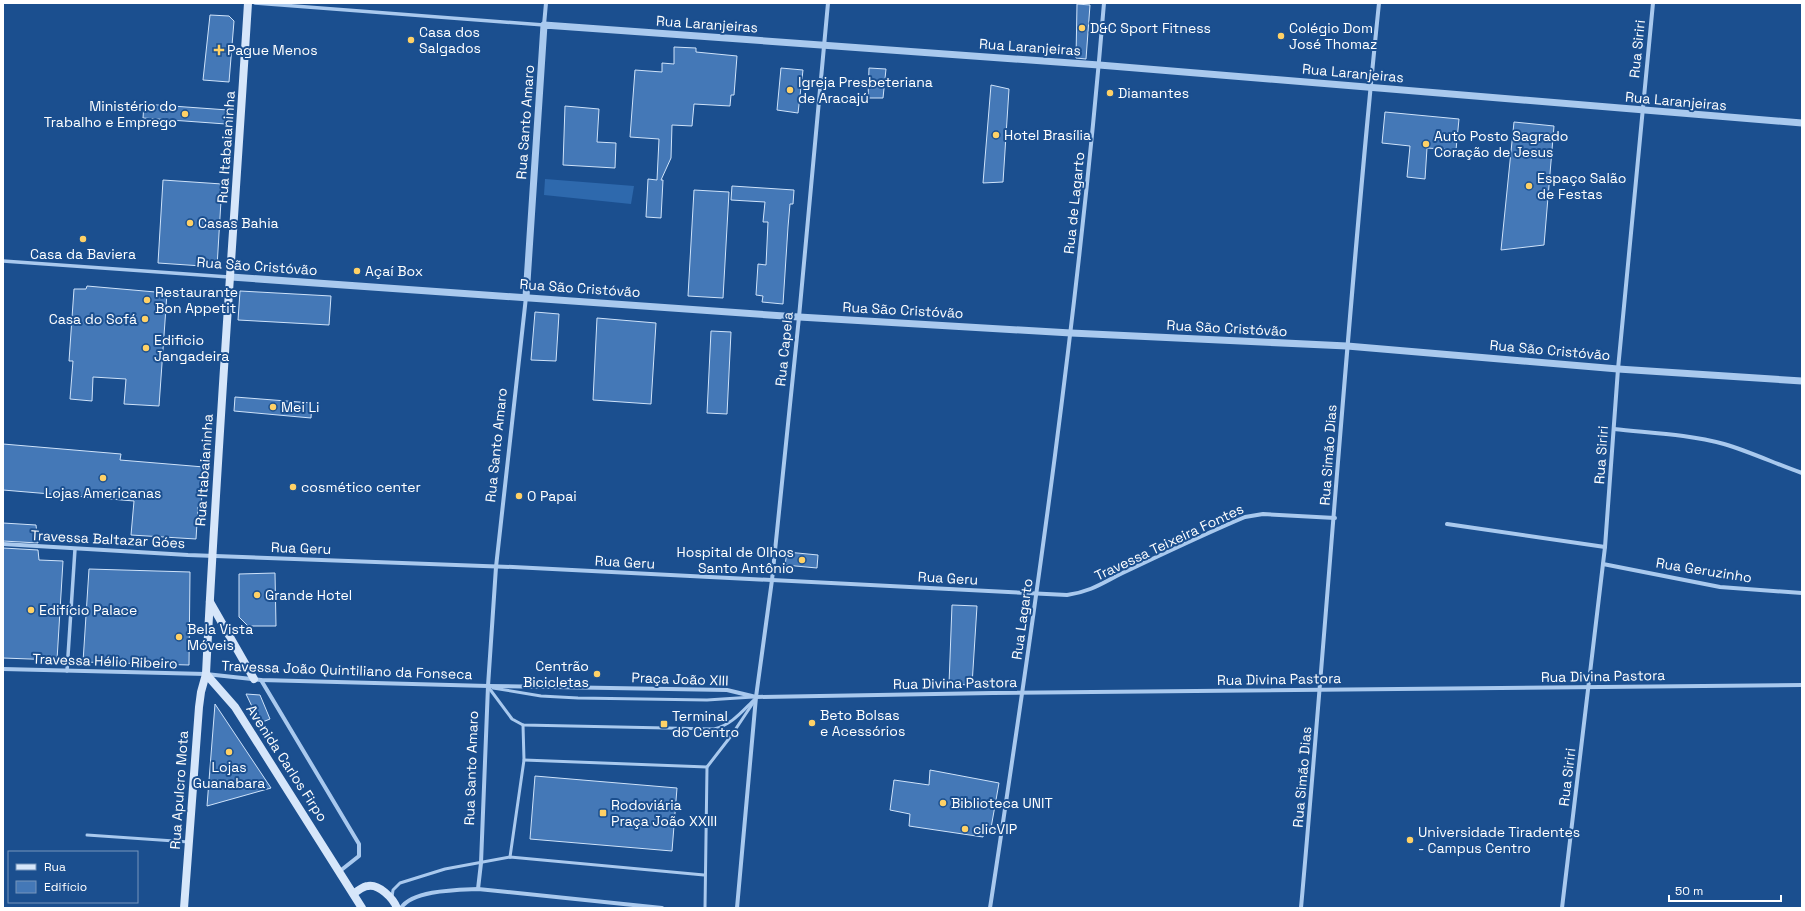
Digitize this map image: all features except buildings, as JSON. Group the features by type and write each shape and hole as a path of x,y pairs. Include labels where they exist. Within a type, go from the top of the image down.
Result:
{"main road":[{"name":"Rua Itabaianinha","path":"209,602 248,3"},
{"name":"Rua Apulcro Mota","path":"184,908 199,707 206,674 209,602"},
{"path":"209,602 258,679"},
{"name":"Avenida Carlos Firpo","path":"206,674 235,707 354,893 362,908"},
{"path":"354,893 368,885 375,886 392,898 397,908"}],"street":[{"name":"Rua Laranjeiras","path":"255,3 1099,65 1802,124"},
{"name":"Rua Santo Amaro","path":"478,889 481,863 488,686 496,567 526,297 546,3"},
{"name":"Rua Capela","path":"756,697 772,580 799,317 828,3"},
{"name":"Rua de Lagarto","path":"1071,333 1104,3"},
{"name":"Rua Simão Dias","path":"1301,908 1321,689 1370,87 1379,3"},
{"name":"Rua Siriri","path":"1562,908 1605,547 1618,369 1653,3"},
{"name":"Rua São Cristóvão","path":"3,261 799,317 1071,333 1348,346 1618,369 1802,381"},
{"name":"Rua Lagarto","path":"990,908 1037,594 1071,333"},
{"path":"1614,429 1690,437 1722,444 1802,473"},
{"name":"Travessa Teixeira Fontes","path":"1037,594 1067,595 1084,593 1100,586 1127,570 1246,517 1263,514 1335,518"},
{"path":"1447,524 1605,547"},
{"name":"Travessa Baltazar Góes","path":"3,544 211,556"},
{"path":"68,671 75,548"},
{"name":"Rua Geru","path":"211,556 496,567 1037,594"},
{"name":"Rua Geruzinho","path":"1603,564 1720,587 1802,593"},
{"name":"Travessa Hélio Ribeiro","path":"3,669 206,674"},
{"name":"Travessa João Quintiliano da Fonseca","path":"206,674 258,679 488,686"},
{"name":"Avenida Carlos Firpo","path":"258,679 359,844 359,856 340,871"},
{"name":"Rua Divina Pastora","path":"756,697 1321,689 1802,685"},
{"name":"Praça João XIII","path":"488,686 727,690 756,697"},
{"path":"737,908 756,697"},
{"path":"401,908 416,896 456,890 478,889 662,908"}],"lane":[{"path":"488,686 524,694 578,698 707,700 756,697"},
{"path":"488,686 508,714 523,725 714,730 724,727 732,721 756,697"},
{"path":"705,908 704,875 707,767 731,736 756,697"},
{"path":"510,857 524,760 523,725"},
{"path":"524,760 707,767"},
{"path":"87,835 189,842"},
{"path":"392,898 393,890 400,883 445,869 510,857 704,875"}],"shaded area":[{"path":"545,179 634,186 631,204 544,195"}],"place":[{"name":"D&C Sport Fitness","path":"1082,28"},
{"name":"Colégio Dom José Thomaz","path":"1281,36"},
{"name":"Casa dos Salgados","path":"411,40"},
{"name":"Pague Menos","path":"219,50"},
{"name":"Igreja Presbeteriana de Aracajú","path":"790,90"},
{"name":"Diamantes","path":"1110,93"},
{"name":"Ministério do Trabalho e Emprego","path":"185,114"},
{"name":"Hotel Brasília","path":"996,135"},
{"name":"Auto Posto Sagrado Coração de Jesus","path":"1426,144"},
{"name":"Espaço Salão de Festas","path":"1529,186"},
{"name":"Casas Bahia","path":"190,223"},
{"name":"Casa da Baviera","path":"83,239"},
{"name":"Açaí Box","path":"357,271"},
{"name":"Restaurante Bon Appetit","path":"147,300"},
{"name":"Casa do Sofá","path":"145,319"},
{"name":"Edificio Jangadeira","path":"146,348"},
{"name":"Mei Li","path":"273,407"},
{"name":"Lojas Americanas","path":"103,478"},
{"name":"cosmético center","path":"293,487"},
{"name":"O Papai","path":"519,496"},
{"name":"Hospital de Olhos Santo Antônio","path":"802,560"},
{"name":"Grande Hotel","path":"257,595"},
{"name":"Edifício Palace","path":"31,610"},
{"name":"Bela Vista Móveis","path":"179,637"},
{"name":"Centrão Bicicletas","path":"597,674"},
{"name":"Beto Bolsas e Acessórios","path":"812,723"},
{"name":"Terminal do Centro","path":"664,724"},
{"name":"Lojas Guanabara","path":"229,752"},
{"name":"Biblioteca UNIT","path":"943,803"},
{"name":"Rodoviária Praça João XXIII","path":"603,813"},
{"name":"clicVIP","path":"965,829"},
{"name":"Universidade Tiradentes - Campus Centro","path":"1410,840"}]}
